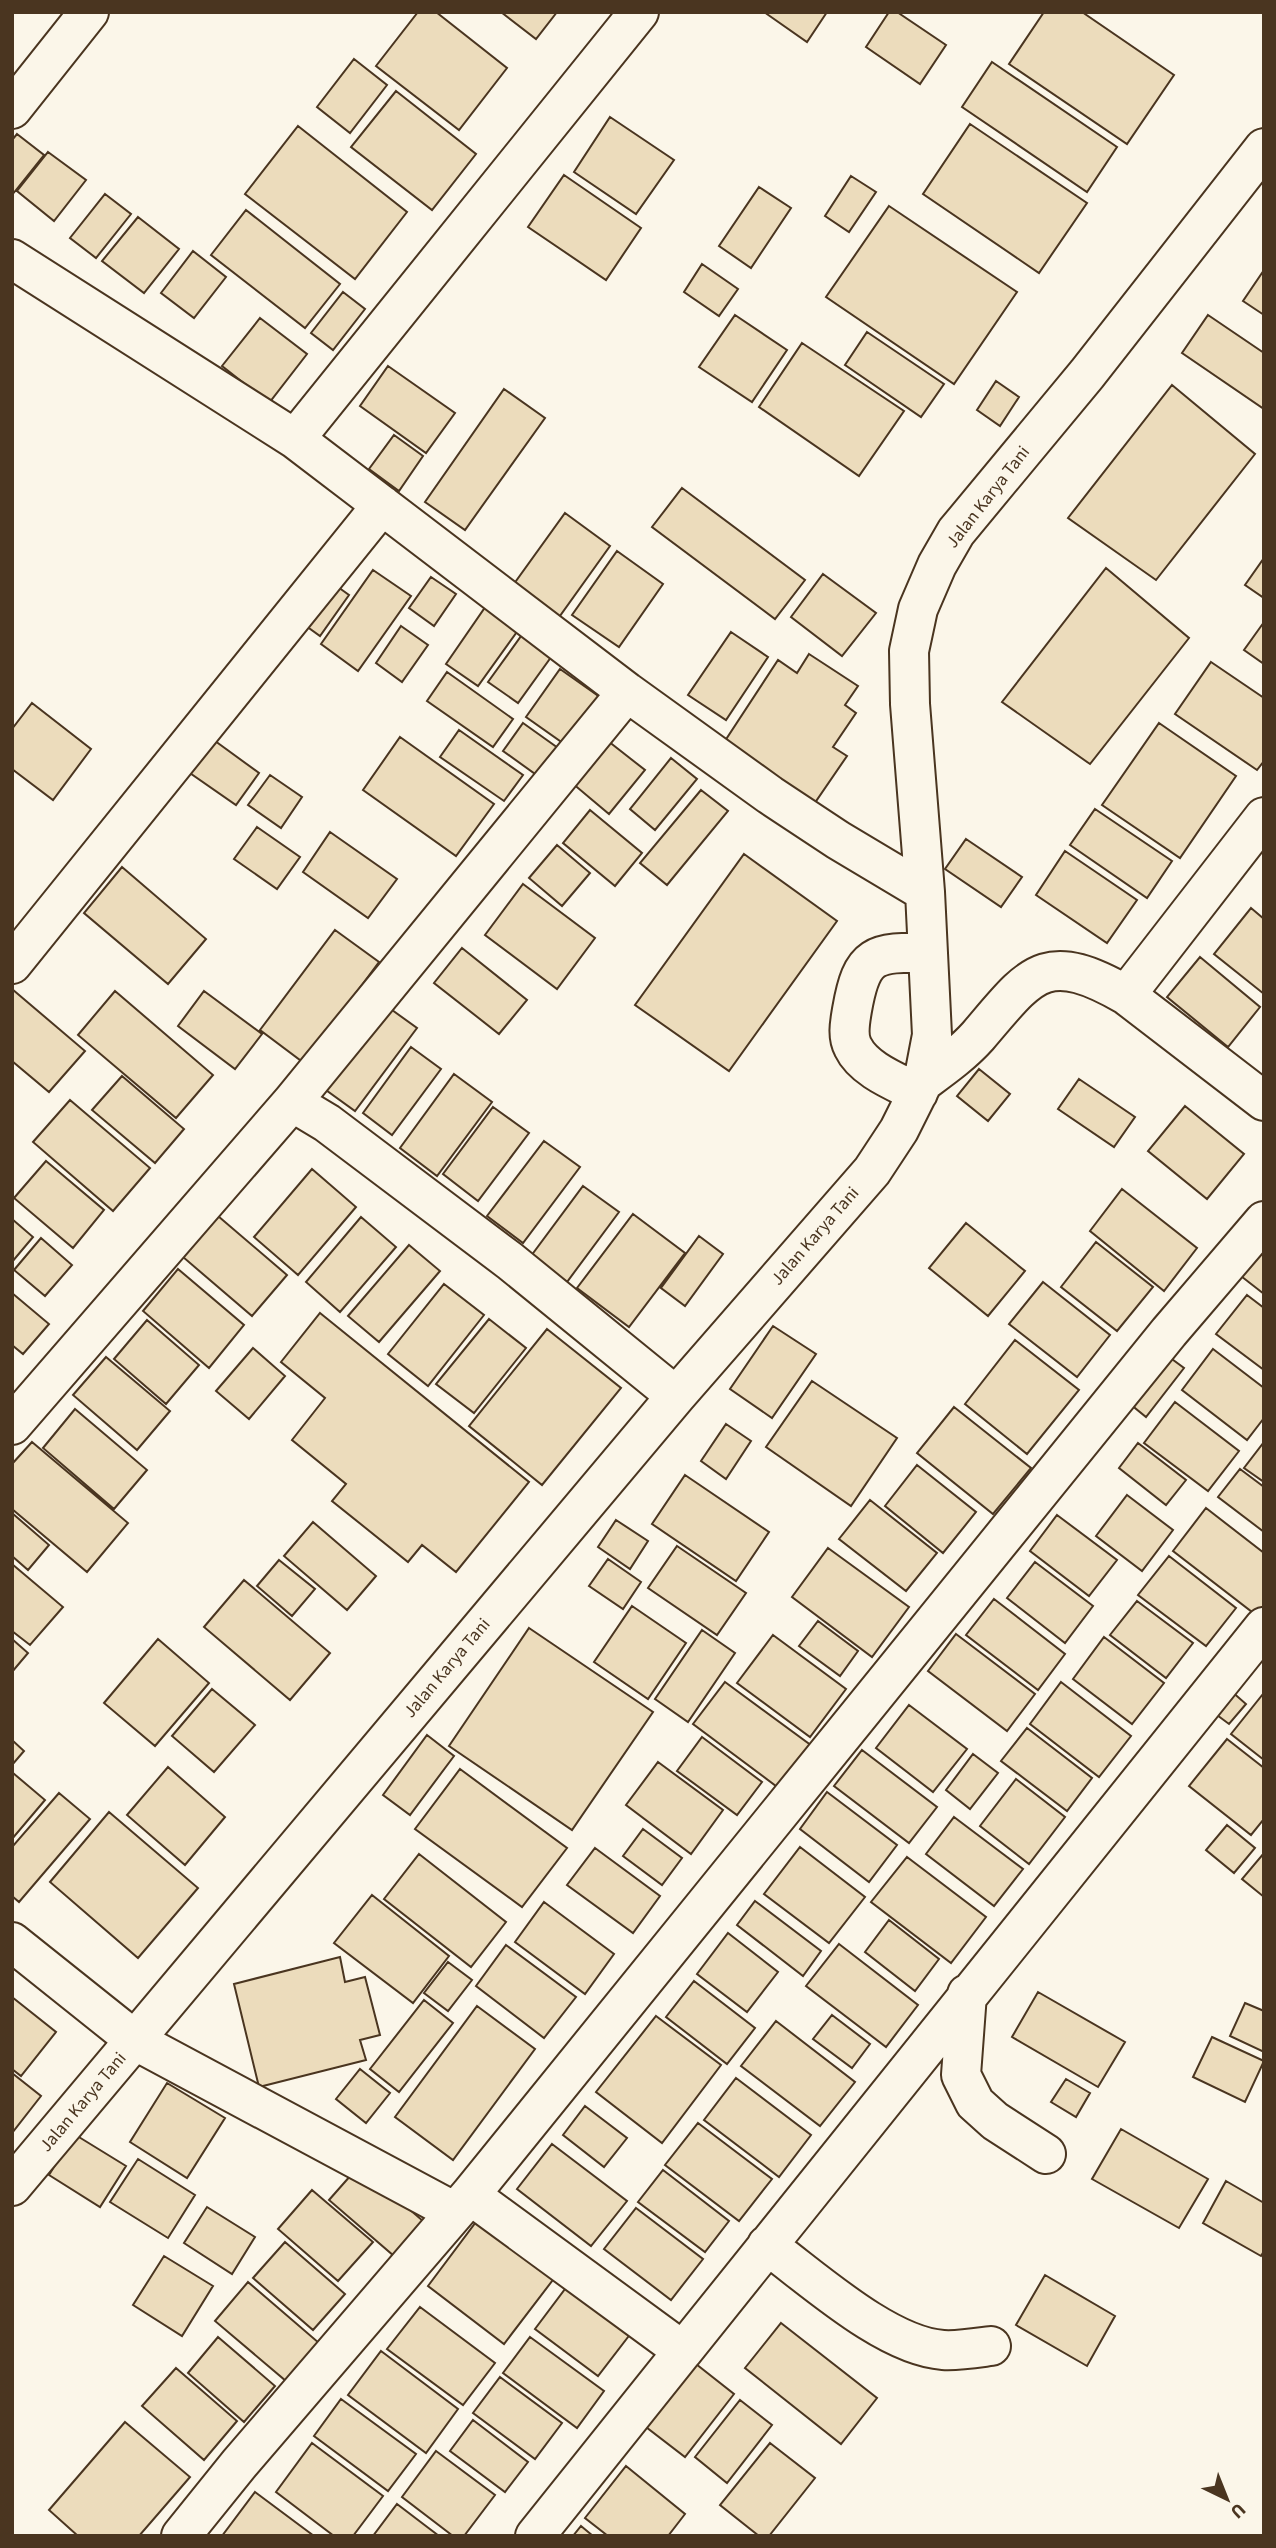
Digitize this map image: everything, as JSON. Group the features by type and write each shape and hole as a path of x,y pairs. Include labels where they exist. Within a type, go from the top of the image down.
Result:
{"street":[{"path":"12,108 89,12"},
{"path":"295,439 639,12"},
{"name":"Jalan Karya Tani","path":"12,2186 676,1395 872,1171 899,1130 921,1088 932,1035 925,892 910,704 909,651 918,609 937,565 956,532 1087,374 1264,148"},
{"path":"12,259 295,439 627,692 769,795 925,892"},
{"path":"12,964 382,505"},
{"path":"12,1425 292,1102 627,692"},
{"path":"1126,995 1264,817"},
{"path":"928,953 887,953 867,963 857,983 849,1030 853,1048 869,1066 921,1088 960,1054 1017,990 1033,977 1048,972 1068,972 1100,980 1126,995 1264,1101"},
{"path":"292,1102 327,1123 510,1261 676,1395"},
{"path":"181,2536 239,2464 462,2204 1160,1343 1264,1221"},
{"path":"535,2536 1264,1627"},
{"path":"12,1942 136,2041 462,2204 683,2351"},
{"path":"967,1994 961,2075 975,2103 995,2121 1046,2154"},
{"path":"767,2245 858,2312 902,2340 942,2350 991,2346"}],"building":[{"path":"418,12 436,12 507,68 459,130 376,66"},
{"path":"501,12 557,12 536,39"},
{"path":"764,12 827,12 807,42"},
{"path":"889,12 897,12 946,45 920,84 866,47"},
{"path":"1044,12 1082,12 1174,75 1127,144 1009,64"},
{"path":"354,59 387,85 350,133 317,107"},
{"path":"992,62 1117,147 1087,192 962,107"},
{"path":"396,91 476,154 432,210 351,147"},
{"path":"610,117 674,160 636,214 574,172"},
{"path":"970,124 1087,203 1039,273 923,194"},
{"path":"298,126 407,212 355,279 245,194"},
{"path":"17,134 44,155 12,195 12,140"},
{"path":"48,152 86,180 54,221 17,191"},
{"path":"564,175 641,228 606,280 528,227"},
{"path":"851,176 876,192 849,232 825,216"},
{"path":"759,187 791,208 751,268 719,246"},
{"path":"105,194 131,214 96,258 70,238"},
{"path":"889,206 1017,292 954,384 826,297"},
{"path":"246,210 340,284 305,328 211,255"},
{"path":"138,217 179,249 144,293 102,261"},
{"path":"193,251 226,277 194,318 161,293"},
{"path":"702,264 738,289 719,316 684,292"},
{"path":"1264,270 1264,315 1243,301"},
{"path":"343,292 365,309 333,350 311,333"},
{"path":"735,315 787,350 752,402 699,367"},
{"path":"1208,315 1264,353 1264,409 1182,353"},
{"path":"260,318 307,354 269,403 222,366"},
{"path":"867,332 944,384 921,417 845,365"},
{"path":"802,343 904,411 859,476 759,407"},
{"path":"388,366 455,413 426,453 360,406"},
{"path":"996,381 1019,397 1000,426 977,410"},
{"path":"1172,385 1255,454 1156,580 1068,518"},
{"path":"504,389 545,418 465,530 425,502"},
{"path":"394,435 423,456 399,491 369,469"},
{"path":"682,488 805,580 775,619 652,527"},
{"path":"565,513 610,546 557,620 511,588"},
{"path":"617,551 663,584 619,647 572,615"},
{"path":"1264,558 1264,598 1245,585"},
{"path":"1106,568 1189,638 1090,764 1002,702"},
{"path":"373,570 411,596 358,671 321,644"},
{"path":"823,574 876,613 842,656 791,617"},
{"path":"431,577 456,594 434,626 409,608"},
{"path":"331,582 349,595 320,636 302,623"},
{"path":"486,606 519,629 478,686 446,664"},
{"path":"1264,622 1264,664 1244,650"},
{"path":"401,626 428,645 402,682 376,663"},
{"path":"524,632 554,653 518,703 488,682"},
{"path":"731,632 768,657 726,720 688,695"},
{"path":"809,654 858,686 845,705 856,713 833,747 847,756 812,807 721,747 778,660 797,673"},
{"path":"1211,662 1264,698 1264,761 1257,770 1175,714"},
{"path":"560,669 604,700 570,748 526,717"},
{"path":"447,672 513,719 493,747 427,701"},
{"path":"32,703 91,749 53,800 12,769 12,729"},
{"path":"523,723 565,753 545,781 503,751"},
{"path":"1159,723 1236,776 1180,858 1102,805"},
{"path":"459,730 523,775 504,801 440,757"},
{"path":"400,737 494,804 456,856 363,790"},
{"path":"211,738 259,773 236,805 187,771"},
{"path":"608,741 645,770 609,814 572,783"},
{"path":"671,758 697,779 655,830 630,809"},
{"path":"270,775 302,797 281,828 248,805"},
{"path":"701,790 728,811 667,885 640,863"},
{"path":"1095,809 1172,861 1147,898 1070,845"},
{"path":"590,810 642,853 615,886 563,843"},
{"path":"257,827 300,857 277,889 234,859"},
{"path":"330,832 397,879 368,918 303,872"},
{"path":"966,839 1022,877 1001,907 945,869"},
{"path":"557,845 590,873 562,906 529,878"},
{"path":"1065,851 1137,900 1107,943 1036,895"},
{"path":"744,854 837,921 729,1071 635,1005"},
{"path":"122,867 206,939 168,984 84,913"},
{"path":"523,884 595,938 557,989 485,935"},
{"path":"1251,908 1264,919 1264,994 1214,954"},
{"path":"335,930 379,962 304,1063 260,1030"},
{"path":"462,948 527,1000 499,1034 434,983"},
{"path":"1200,957 1260,1007 1228,1047 1167,997"},
{"path":"12,989 85,1051 49,1092 12,1061"},
{"path":"115,991 213,1075 176,1118 78,1035"},
{"path":"204,991 262,1034 235,1069 178,1026"},
{"path":"381,1002 417,1028 355,1111 319,1085"},
{"path":"411,1047 441,1069 392,1135 363,1113"},
{"path":"979,1069 1010,1094 988,1121 957,1096"},
{"path":"454,1074 492,1102 437,1176 400,1148"},
{"path":"122,1076 184,1129 155,1163 92,1110"},
{"path":"1079,1079 1135,1117 1114,1147 1058,1109"},
{"path":"70,1100 150,1168 113,1211 33,1142"},
{"path":"1185,1106 1244,1154 1207,1199 1148,1151"},
{"path":"493,1107 529,1133 478,1201 443,1174"},
{"path":"544,1141 580,1167 523,1243 487,1216"},
{"path":"46,1161 104,1210 73,1248 14,1198"},
{"path":"312,1169 356,1207 298,1275 254,1237"},
{"path":"583,1186 619,1212 567,1282 531,1256"},
{"path":"1122,1189 1197,1248 1164,1291 1090,1231"},
{"path":"633,1214 685,1253 629,1327 577,1288"},
{"path":"218,1216 287,1275 252,1316 183,1257"},
{"path":"361,1217 396,1247 340,1312 306,1282"},
{"path":"12,1219 33,1237 12,1262"},
{"path":"966,1223 1025,1271 988,1316 929,1268"},
{"path":"699,1236 723,1254 685,1306 661,1288"},
{"path":"41,1238 72,1265 45,1296 14,1270"},
{"path":"1096,1242 1153,1287 1117,1331 1061,1287"},
{"path":"409,1245 440,1271 379,1342 348,1316"},
{"path":"1264,1247 1264,1294 1237,1273"},
{"path":"178,1269 244,1325 209,1368 143,1311"},
{"path":"1043,1282 1110,1335 1077,1377 1009,1324"},
{"path":"444,1284 484,1315 428,1386 388,1354"},
{"path":"12,1293 49,1324 23,1354 12,1345"},
{"path":"1247,1295 1264,1308 1264,1370 1216,1334"},
{"path":"320,1313 529,1482 456,1572 422,1545 408,1562 332,1501 346,1484 292,1440 325,1398 281,1362"},
{"path":"489,1319 526,1348 474,1413 436,1384"},
{"path":"147,1320 199,1365 166,1404 114,1359"},
{"path":"773,1326 816,1354 772,1418 730,1389"},
{"path":"547,1329 621,1388 542,1485 469,1426"},
{"path":"1015,1340 1079,1390 1027,1454 965,1404"},
{"path":"253,1348 285,1376 249,1419 216,1391"},
{"path":"1213,1349 1264,1388 1264,1418 1247,1440 1182,1390"},
{"path":"1161,1351 1184,1368 1146,1417 1124,1399"},
{"path":"106,1357 170,1411 137,1450 73,1395"},
{"path":"812,1381 897,1438 851,1506 766,1447"},
{"path":"1175,1402 1239,1451 1208,1491 1144,1443"},
{"path":"954,1407 1031,1468 993,1514 917,1453"},
{"path":"75,1409 147,1470 114,1509 43,1448"},
{"path":"726,1424 751,1441 726,1479 701,1461"},
{"path":"32,1442 128,1523 87,1572 12,1509 12,1464"},
{"path":"1264,1442 1264,1482 1244,1468"},
{"path":"1138,1443 1186,1480 1166,1505 1119,1468"},
{"path":"917,1465 976,1512 943,1553 885,1506"},
{"path":"1240,1469 1264,1487 1264,1532 1218,1497"},
{"path":"685,1475 769,1532 736,1581 652,1524"},
{"path":"1127,1495 1173,1530 1142,1571 1096,1536"},
{"path":"870,1500 937,1553 906,1591 839,1539"},
{"path":"1206,1508 1264,1553 1264,1605 1256,1615 1173,1551"},
{"path":"12,1513 49,1545 28,1570 12,1556"},
{"path":"1057,1515 1117,1560 1089,1596 1030,1551"},
{"path":"616,1520 648,1541 630,1569 598,1547"},
{"path":"313,1522 376,1576 347,1610 284,1556"},
{"path":"677,1546 746,1593 717,1635 648,1588"},
{"path":"828,1548 909,1607 872,1657 792,1597"},
{"path":"1169,1556 1236,1608 1206,1646 1138,1595"},
{"path":"608,1559 641,1582 623,1609 589,1586"},
{"path":"279,1560 315,1589 292,1616 257,1586"},
{"path":"1035,1562 1093,1606 1065,1643 1007,1598"},
{"path":"12,1564 63,1607 30,1645 12,1631"},
{"path":"244,1580 330,1653 290,1700 204,1627"},
{"path":"994,1599 1065,1654 1038,1690 966,1635"},
{"path":"1137,1601 1193,1643 1166,1678 1110,1635"},
{"path":"632,1606 686,1643 648,1699 594,1662"},
{"path":"818,1621 858,1651 840,1676 799,1646"},
{"path":"529,1628 653,1712 572,1830 449,1746"},
{"path":"702,1630 735,1653 688,1722 655,1699"},
{"path":"956,1634 1035,1694 1007,1731 928,1671"},
{"path":"773,1635 846,1689 810,1737 737,1683"},
{"path":"1104,1637 1164,1683 1132,1724 1073,1679"},
{"path":"12,1639 28,1653 12,1672"},
{"path":"158,1639 209,1683 155,1746 104,1703"},
{"path":"725,1682 812,1746 780,1789 693,1724"},
{"path":"1061,1682 1131,1736 1099,1777 1030,1724"},
{"path":"212,1689 255,1725 214,1772 172,1736"},
{"path":"1230,1690 1246,1704 1229,1724 1213,1712"},
{"path":"1264,1694 1264,1760 1231,1734"},
{"path":"909,1705 967,1749 933,1792 876,1748"},
{"path":"1027,1728 1092,1778 1067,1811 1001,1761"},
{"path":"427,1735 454,1756 410,1815 383,1795"},
{"path":"702,1737 762,1782 737,1815 677,1771"},
{"path":"1227,1739 1264,1768 1264,1819 1251,1835 1189,1786"},
{"path":"12,1740 24,1751 12,1765"},
{"path":"862,1750 937,1807 909,1843 834,1786"},
{"path":"973,1754 998,1773 970,1809 946,1790"},
{"path":"658,1762 723,1810 691,1854 626,1805"},
{"path":"168,1767 225,1817 185,1865 127,1815"},
{"path":"460,1769 567,1848 522,1907 415,1829"},
{"path":"12,1773 45,1800 12,1839"},
{"path":"1016,1779 1065,1817 1029,1864 980,1826"},
{"path":"827,1792 897,1845 869,1882 800,1829"},
{"path":"59,1793 90,1819 19,1902 12,1896 12,1847"},
{"path":"109,1812 198,1888 138,1958 50,1882"},
{"path":"954,1817 1023,1869 994,1906 926,1854"},
{"path":"1227,1825 1255,1848 1234,1873 1206,1850"},
{"path":"643,1829 682,1858 662,1885 623,1856"},
{"path":"800,1847 865,1897 829,1943 764,1894"},
{"path":"595,1848 660,1896 633,1933 567,1885"},
{"path":"1264,1853 1264,1897 1242,1879"},
{"path":"419,1854 506,1922 471,1967 384,1899"},
{"path":"907,1857 986,1917 951,1963 871,1902"},
{"path":"372,1895 449,1956 413,2003 334,1943"},
{"path":"755,1901 821,1951 803,1976 737,1925"},
{"path":"544,1902 614,1954 585,1994 515,1942"},
{"path":"889,1920 939,1959 915,1991 865,1952"},
{"path":"728,1933 778,1972 747,2012 697,1974"},
{"path":"839,1944 918,2005 886,2047 806,1986"},
{"path":"506,1945 576,1997 544,2038 476,1986"},
{"path":"340,1957 345,1982 365,1977 380,2035 360,2040 366,2060 259,2087 234,1984"},
{"path":"448,1962 472,1980 448,2011 424,1993"},
{"path":"694,1981 755,2028 727,2064 666,2017"},
{"path":"1038,1992 1125,2042 1098,2087 1012,2037"},
{"path":"12,1997 56,2032 21,2076 12,2069"},
{"path":"424,2000 453,2023 399,2092 370,2069"},
{"path":"1245,2003 1264,2011 1264,2052 1230,2036"},
{"path":"477,2006 535,2049 453,2160 395,2117"},
{"path":"832,2015 870,2044 852,2068 813,2039"},
{"path":"656,2016 721,2065 662,2143 596,2092"},
{"path":"776,2021 855,2082 820,2126 741,2066"},
{"path":"1212,2037 1264,2061 1245,2102 1193,2077"},
{"path":"360,2069 390,2093 366,2123 336,2099"},
{"path":"12,2073 41,2096 12,2133"},
{"path":"736,2078 811,2135 779,2177 704,2120"},
{"path":"1066,2079 1090,2093 1076,2117 1051,2102"},
{"path":"167,2083 225,2118 187,2178 130,2142"},
{"path":"585,2106 627,2138 604,2167 563,2135"},
{"path":"698,2123 772,2179 739,2221 665,2165"},
{"path":"1121,2129 1208,2179 1179,2228 1092,2179"},
{"path":"74,2134 126,2166 100,2207 49,2175"},
{"path":"552,2144 627,2201 591,2246 517,2189"},
{"path":"138,2159 195,2195 168,2238 110,2202"},
{"path":"359,2166 423,2221 394,2256 329,2200"},
{"path":"663,2170 729,2221 705,2252 638,2202"},
{"path":"1226,2181 1264,2203 1264,2251 1261,2256 1203,2223"},
{"path":"312,2190 373,2242 338,2281 278,2229"},
{"path":"207,2207 255,2237 232,2274 184,2243"},
{"path":"636,2208 703,2259 671,2300 604,2249"},
{"path":"485,2210 562,2268 504,2344 428,2286"},
{"path":"285,2242 345,2294 313,2330 253,2278"},
{"path":"164,2256 213,2286 182,2336 133,2305"},
{"path":"1045,2275 1115,2316 1087,2366 1016,2325"},
{"path":"574,2277 638,2324 598,2376 535,2329"},
{"path":"248,2282 319,2343 286,2381 215,2321"},
{"path":"420,2307 495,2363 463,2405 387,2349"},
{"path":"781,2323 877,2398 841,2444 745,2368"},
{"path":"218,2337 275,2386 244,2422 188,2373"},
{"path":"530,2337 604,2391 577,2428 503,2373"},
{"path":"381,2351 458,2409 426,2453 348,2395"},
{"path":"696,2364 734,2394 685,2457 646,2427"},
{"path":"176,2368 237,2421 204,2460 142,2406"},
{"path":"500,2377 562,2423 535,2459 473,2413"},
{"path":"341,2399 416,2454 388,2491 314,2436"},
{"path":"740,2400 772,2425 727,2483 695,2457"},
{"path":"473,2420 528,2462 505,2492 450,2451"},
{"path":"125,2422 190,2477 139,2536 78,2536 49,2510"},
{"path":"312,2443 383,2496 353,2536 334,2536 276,2492"},
{"path":"770,2443 815,2478 769,2536 759,2536 720,2505"},
{"path":"436,2451 495,2495 464,2536 453,2536 402,2497"},
{"path":"626,2466 685,2514 668,2536 608,2536 585,2518"},
{"path":"255,2492 314,2536 222,2536"},
{"path":"397,2504 439,2536 373,2536"},
{"path":"581,2526 593,2536 573,2536"}]}
